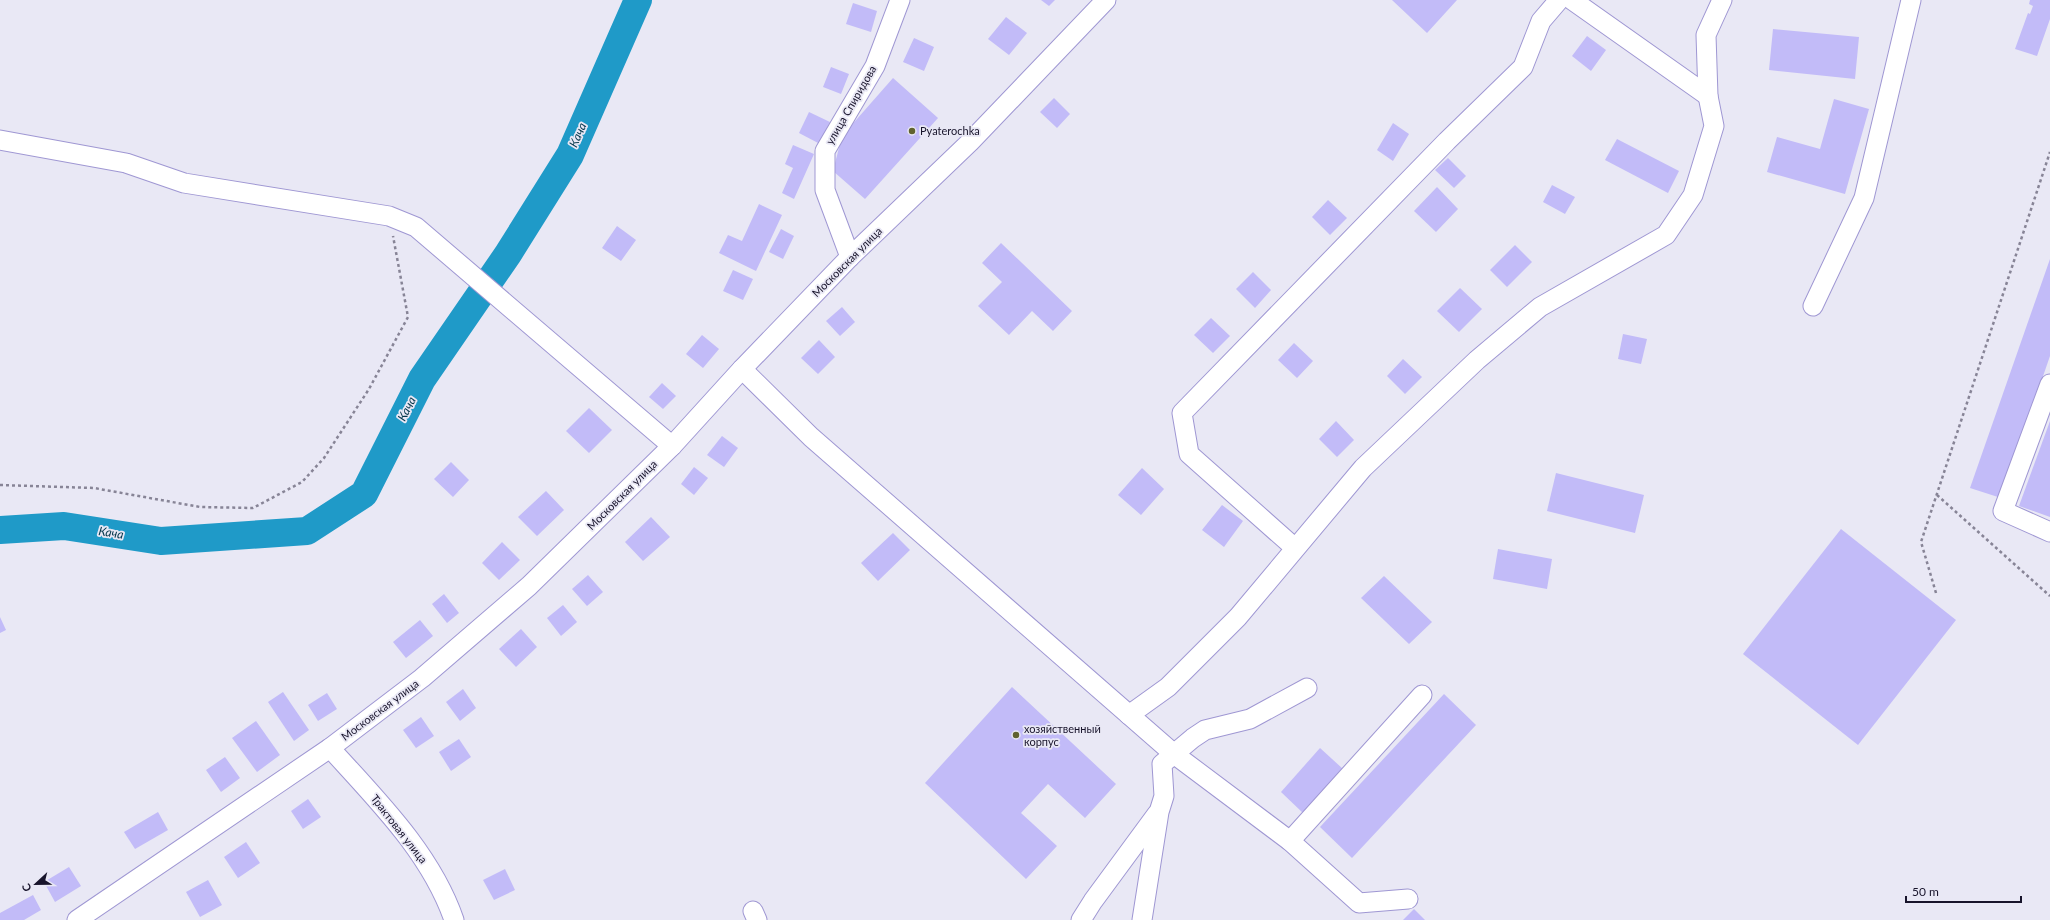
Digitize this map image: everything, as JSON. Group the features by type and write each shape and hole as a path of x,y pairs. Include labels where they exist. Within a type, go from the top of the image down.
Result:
{"street":[{"name":"улица Спиридова","path":"850,257 824,190 825,151 875,66 900,0"},
{"name":"Московская улица","path":"77,920 330,748 422,678 529,586 672,446 742,369 850,257 970,142 1106,0"},
{"path":"1295,548 1189,454 1182,413 1447,141 1523,67 1541,21 1559,0"},
{"path":"1572,0 1708,96"},
{"path":"1129,715 1174,682 1238,617 1363,468 1512,329 1540,307 1666,235 1693,195 1714,126 1708,96 1706,35 1722,0"},
{"path":"1813,306 1864,198 1911,0"},
{"path":"0,140 126,163 184,183 389,216 416,226 672,446"},
{"path":"742,369 811,437 1174,754 1290,841 1359,903 1408,899"},
{"path":"2050,384 2002,511 2050,532"},
{"path":"1142,920 1159,812 1164,796 1162,764 1205,730 1250,719 1307,688"},
{"path":"1290,841 1422,695"},
{"name":"Трактовая улица","path":"330,748 385,808 426,863 454,920"},
{"path":"1081,920 1093,901 1159,812"}],"path":[{"path":"1936,593 1921,542 2050,152"},
{"path":"0,485 94,488 200,507 253,508 302,482 324,458 368,389 408,317 389,216"},
{"path":"1937,494 2050,596"}],"building":[{"path":"1041,0 1055,0 1049,6"},
{"path":"1392,0 1457,0 1427,33"},
{"path":"2030,0 2050,0 2050,19 2037,56 2015,49 2028,13 2030,14 2033,6 2029,4"},
{"path":"853,3 877,11 871,32 846,24"},
{"path":"1006,17 1027,33 1009,55 988,39"},
{"path":"1773,29 1859,37 1855,79 1769,70"},
{"path":"1587,36 1606,50 1591,71 1572,56"},
{"path":"914,38 934,47 924,71 903,62"},
{"path":"831,67 849,74 841,94 823,87"},
{"path":"893,78 938,118 865,199 833,171 842,136"},
{"path":"1054,98 1070,114 1057,128 1040,112"},
{"path":"1834,99 1869,109 1845,194 1767,172 1777,137 1820,149"},
{"path":"809,112 830,122 820,144 799,133"},
{"path":"1393,123 1409,134 1393,161 1377,150"},
{"path":"1617,139 1679,171 1668,193 1605,160"},
{"path":"793,145 814,154 794,199 782,193 793,168 785,164"},
{"path":"1448,158 1466,176 1454,188 1435,170"},
{"path":"1552,185 1575,197 1565,214 1543,202"},
{"path":"1437,187 1458,209 1436,232 1414,211"},
{"path":"1328,200 1347,218 1330,235 1312,217"},
{"path":"759,204 782,215 756,271 719,253 728,235 742,241"},
{"path":"617,226 636,240 621,261 602,248"},
{"path":"781,229 794,236 783,259 769,252"},
{"path":"1001,243 1072,311 1053,331 1032,311 1009,335 978,306 1002,282 982,263"},
{"path":"1515,245 1532,262 1507,287 1490,270"},
{"path":"2050,259 2050,356 2001,498 1970,488"},
{"path":"733,270 753,279 743,300 723,291"},
{"path":"1253,272 1271,290 1255,308 1236,289"},
{"path":"1460,288 1482,309 1459,332 1437,311"},
{"path":"842,307 855,322 840,336 826,321"},
{"path":"1211,318 1230,336 1213,353 1194,335"},
{"path":"1623,334 1647,339 1641,364 1618,359"},
{"path":"702,335 719,349 703,368 686,354"},
{"path":"819,340 835,357 818,374 801,358"},
{"path":"1294,343 1313,361 1297,378 1278,360"},
{"path":"1403,359 1422,377 1405,394 1387,376"},
{"path":"662,383 676,396 663,409 649,397"},
{"path":"589,408 612,430 589,453 566,431"},
{"path":"1336,421 1354,440 1337,457 1319,439"},
{"path":"2050,421 2050,517 2019,506"},
{"path":"722,436 738,448 724,467 707,455"},
{"path":"451,462 469,480 453,497 434,479"},
{"path":"694,467 708,478 694,495 681,484"},
{"path":"1142,468 1164,489 1141,515 1118,495"},
{"path":"1556,473 1644,495 1635,533 1547,511"},
{"path":"546,491 564,510 537,536 518,517"},
{"path":"1222,505 1243,521 1224,547 1202,530"},
{"path":"651,517 670,537 643,561 625,542"},
{"path":"1841,529 1956,620 1858,745 1743,654"},
{"path":"893,533 910,550 878,581 861,563"},
{"path":"502,542 520,560 499,580 482,563"},
{"path":"1498,549 1552,559 1547,589 1493,579"},
{"path":"588,575 603,592 587,606 572,589"},
{"path":"1384,576 1432,622 1409,644 1361,598"},
{"path":"444,594 459,613 447,623 432,604"},
{"path":"563,605 577,622 561,636 547,618"},
{"path":"0,617 6,630 0,633"},
{"path":"420,620 433,636 406,658 393,642"},
{"path":"521,629 537,647 516,667 499,649"},
{"name":"хозяйственный корпус","path":"1012,687 1116,784 1085,818 1048,784 1021,813 1057,846 1026,879 925,783"},
{"path":"463,689 476,708 460,721 446,702"},
{"path":"283,692 309,730 294,741 268,702"},
{"path":"327,693 337,709 318,721 308,705"},
{"path":"1444,694 1476,725 1352,858 1320,827"},
{"path":"421,717 434,736 416,748 403,730"},
{"path":"256,721 280,755 257,772 232,738"},
{"path":"459,739 471,757 451,771 439,752"},
{"path":"1320,748 1343,769 1303,813 1281,792"},
{"path":"225,757 240,778 221,792 206,770"},
{"path":"308,799 321,817 303,829 291,811"},
{"path":"158,812 168,830 135,849 124,832"},
{"path":"246,842 260,863 238,878 224,857"},
{"path":"69,867 81,886 55,902 44,882"},
{"path":"505,869 515,890 494,900 483,880"},
{"path":"208,880 222,905 200,917 186,892"},
{"path":"33,895 41,910 24,920 0,920 0,913"},
{"path":"1414,909 1425,920 1403,920"}],"waterway":[{"name":"Кача","path":"0,530 64,526 161,541 307,531 364,494 422,379 508,254 570,155 638,0"}],"place":[{"name":"Pyaterochka","path":"912,131"},
{"name":"хозяйственный корпус","path":"1016,735"}]}
